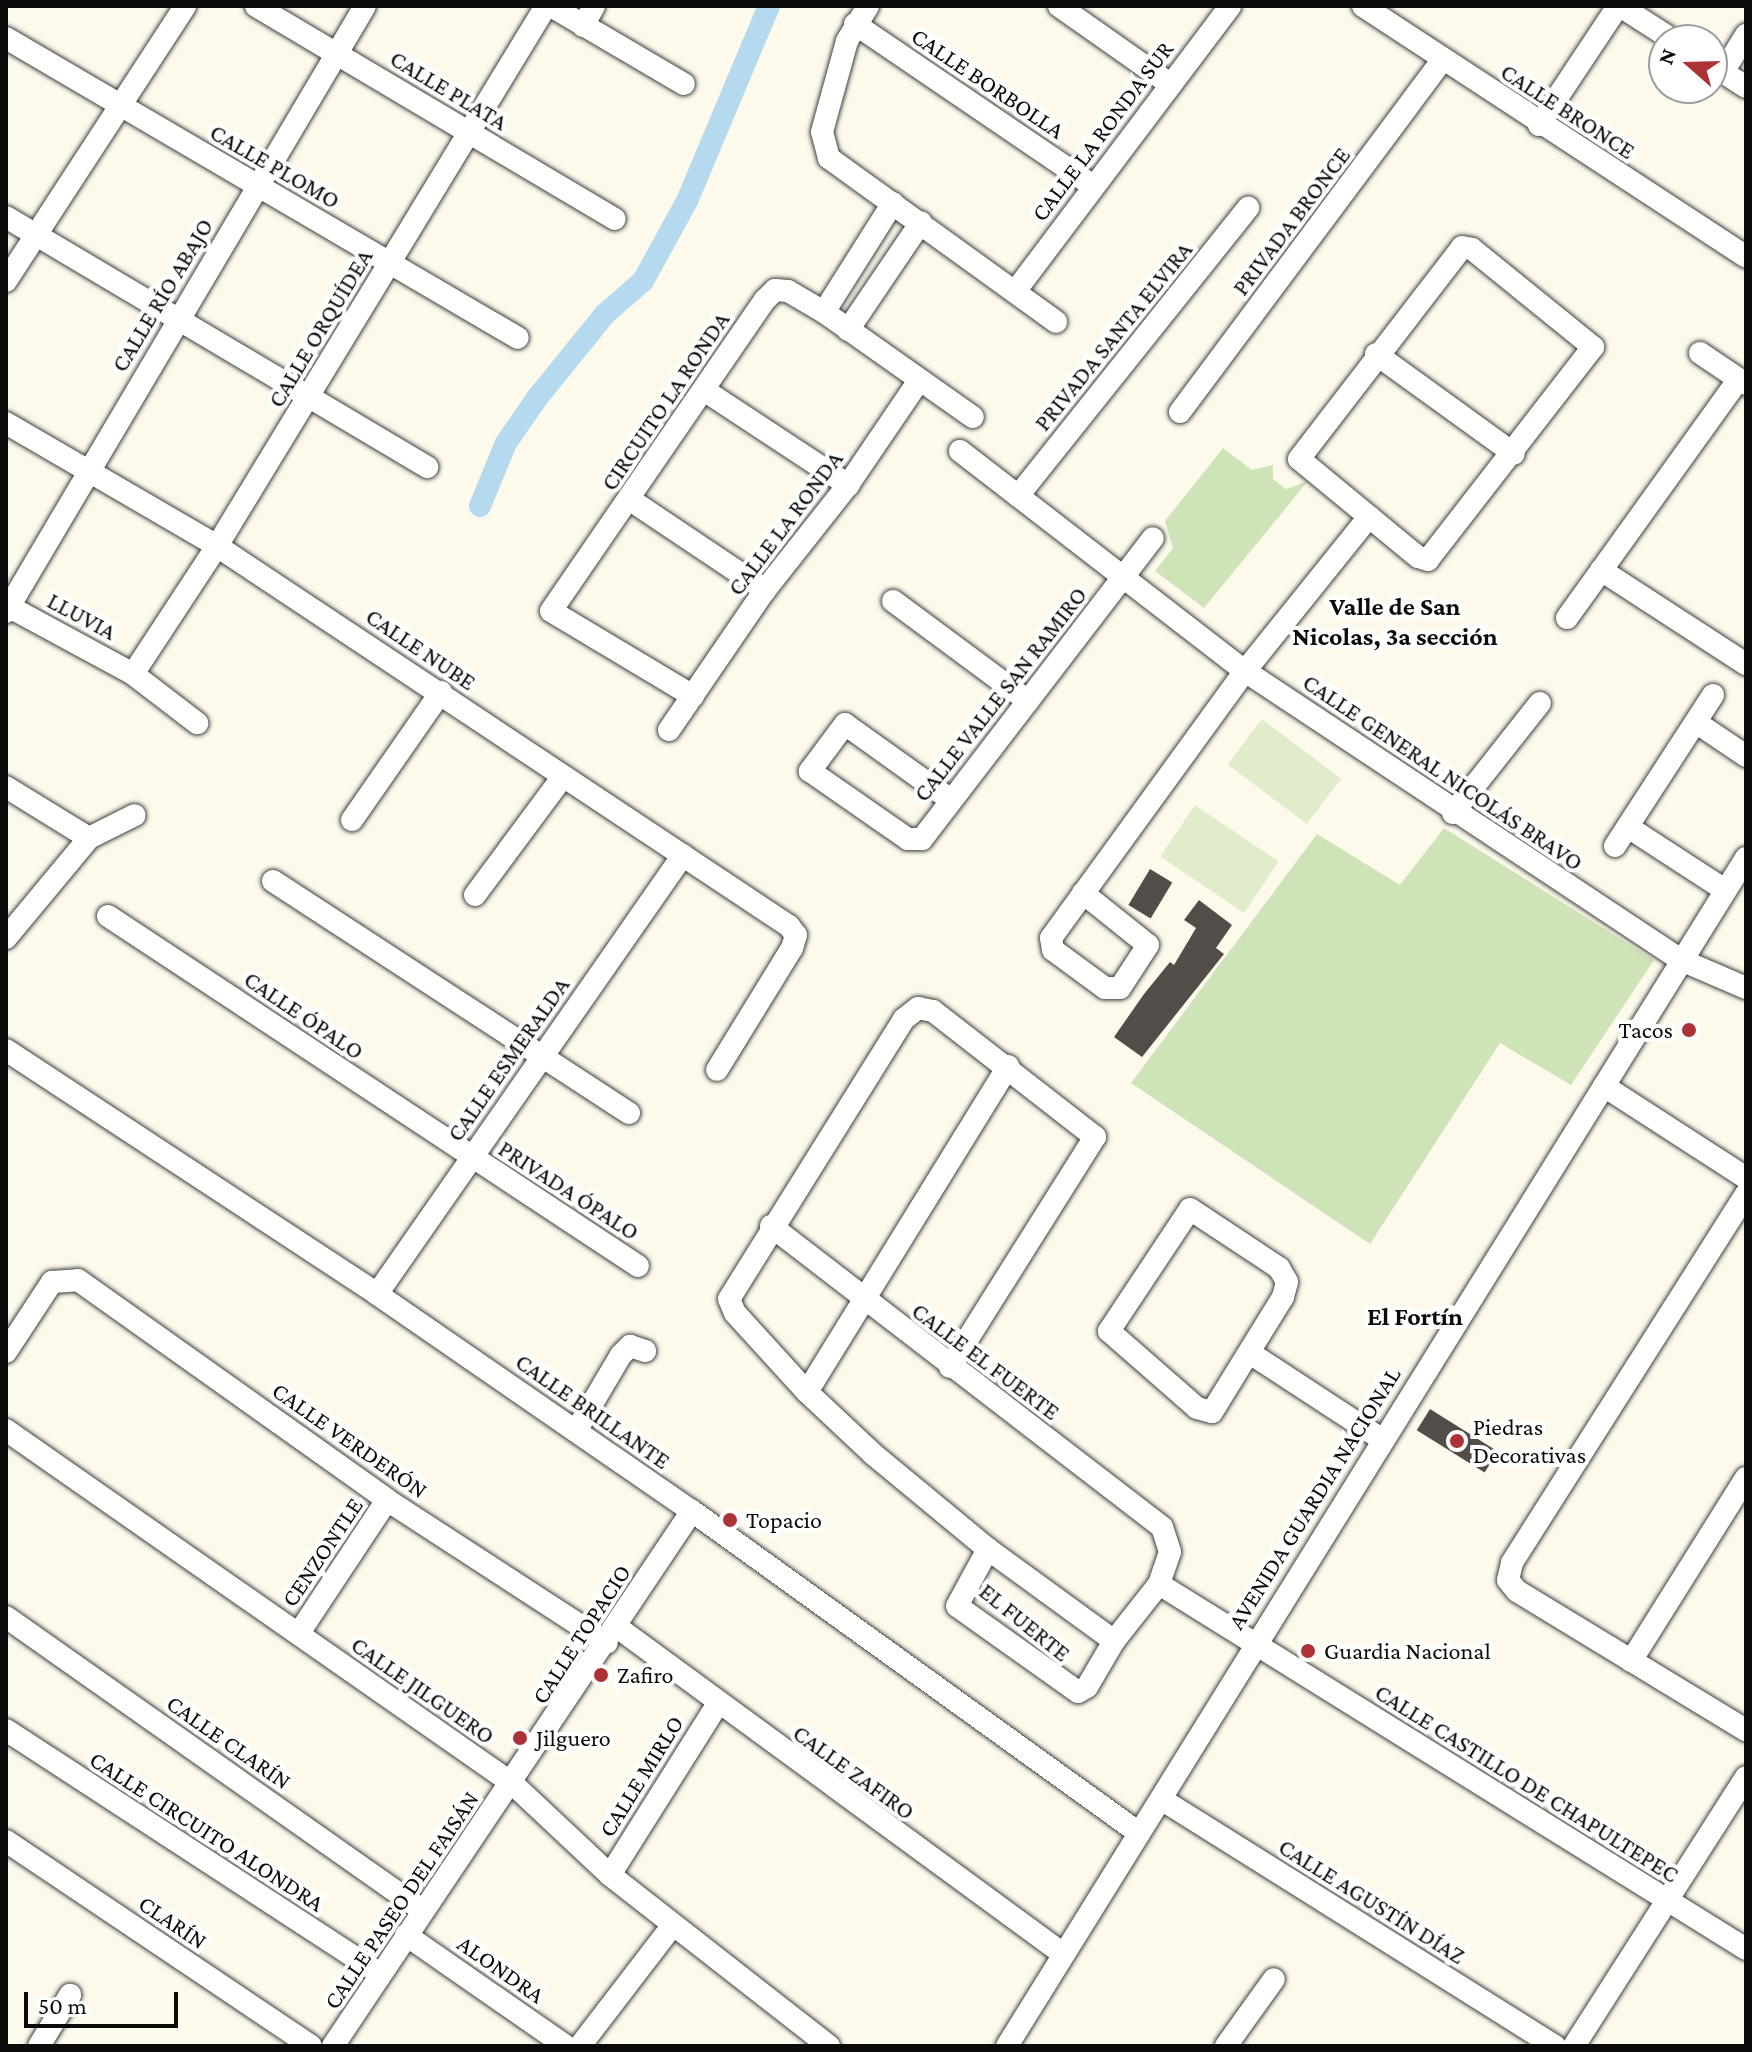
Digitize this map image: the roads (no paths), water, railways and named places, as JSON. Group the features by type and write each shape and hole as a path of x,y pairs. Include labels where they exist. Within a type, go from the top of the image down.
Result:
{"street":[{"path":"6,281 185,6"},
{"name":"CALLE PLATA","path":"256,6 615,219"},
{"name":"CALLE RÍO ABAJO","path":"7,608 365,6"},
{"path":"548,6 684,84"},
{"name":"CALLE ORQUÍDEA","path":"133,674 217,546 548,6"},
{"path":"583,26 594,6"},
{"path":"1059,6 1170,84"},
{"name":"CALLE LA RONDA SUR","path":"1017,289 1092,185 1230,6"},
{"name":"CALLE BRONCE","path":"1363,6 1539,125 1746,257"},
{"path":"1539,125 1619,6 1648,24"},
{"path":"862,15 822,132 823,148 829,158 1017,289 1056,322"},
{"name":"CALLE BORBOLLA","path":"862,15 1092,185"},
{"path":"1728,56 1746,35"},
{"name":"CALLE PLOMO","path":"6,38 518,338"},
{"name":"PRIVADA BRONCE","path":"1180,412 1442,60"},
{"path":"1728,76 1746,87"},
{"path":"824,312 893,203"},
{"name":"PRIVADA SANTA ELVIRA","path":"1018,496 1248,208"},
{"path":"6,217 427,467"},
{"path":"921,222 848,330 918,382 973,417"},
{"path":"1462,247 1472,249 1593,347 1514,454 1428,560 1369,517 1299,459 1452,255 1462,247"},
{"name":"CIRCUITO LA RONDA","path":"693,696 551,611 775,290 788,291 848,330"},
{"path":"1567,618 1742,382 1700,353"},
{"path":"1376,354 1514,454"},
{"name":"CALLE LA RONDA","path":"669,730 765,590 848,485 918,382"},
{"path":"704,390 848,485"},
{"name":"CALLE NUBE","path":"6,423 217,546 441,692 561,779 683,855 796,935 717,1070"},
{"name":"CALLE GENERAL NICOLÁS BRAVO","path":"960,451 1245,671 1453,813 1681,960 1746,988"},
{"path":"629,499 765,590"},
{"path":"1083,893 1145,939 1145,953 1113,990 1048,945 1083,893 1245,671 1369,517"},
{"name":"CALLE VALLE SAN RAMIRO","path":"951,800 851,727 840,728 812,763 814,777 916,843 951,800 1028,701 1153,538"},
{"path":"1601,570 1746,664"},
{"path":"893,601 1028,701"},
{"name":"LLUVIA","path":"7,608 133,674 197,723"},
{"path":"352,820 441,692"},
{"path":"1615,846 1713,695"},
{"path":"1453,813 1540,703"},
{"path":"1697,723 1746,756"},
{"path":"475,895 561,779"},
{"path":"6,787 89,838"},
{"path":"6,938 89,838 135,815"},
{"path":"1628,827 1725,890"},
{"name":"CALLE ESMERALDA","path":"377,1294 542,1053 683,855"},
{"name":"AVENIDA GUARDIA NACIONAL","path":"1007,2046 1161,1799 1252,1644 1746,858"},
{"path":"273,881 542,1053 629,1113"},
{"name":"CALLE ÓPALO","path":"108,916 471,1157"},
{"path":"950,1367 1095,1137 1008,1066 933,1011 918,1008 904,1019 771,1226 729,1299 735,1313 807,1392 873,1454 988,1549 1114,1641"},
{"name":"CALLE BRILLANTE","path":"6,1050 377,1294 692,1511 1139,1833"},
{"path":"807,1392 1008,1066"},
{"path":"1604,1086 1746,1178"},
{"name":"PRIVADA ÓPALO","path":"471,1157 638,1266"},
{"path":"1746,1194 1512,1563 1508,1580 1517,1591 1746,1730"},
{"path":"1190,1209 1279,1268 1287,1282 1250,1353 1212,1412 1197,1408 1109,1331 1190,1209"},
{"name":"CALLE EL FUERTE","path":"771,1226 1170,1537"},
{"name":"CALLE VERDERÓN","path":"6,1352 52,1282 65,1278 78,1280 387,1500 612,1635"},
{"path":"576,1431 621,1355 630,1346 645,1351"},
{"path":"1250,1353 1383,1440"},
{"name":"CALLE JILGUERO","path":"6,1430 513,1784 610,1875 829,2046"},
{"path":"1631,1661 1746,1478"},
{"name":"CENZONTLE","path":"299,1633 387,1500"},
{"name":"CALLE TOPACIO","path":"513,1784 692,1511"},
{"name":"EL FUERTE","path":"988,1549 959,1595 957,1606 1078,1692 1087,1687 1114,1641 1159,1584 1170,1537"},
{"name":"CALLE CASTILLO DE CHAPULTEPEC","path":"1159,1584 1746,1949"},
{"name":"CALLE CLARÍN","path":"6,1617 422,1910"},
{"name":"CALLE ZAFIRO","path":"612,1635 717,1705 1063,1954"},
{"name":"CALLE MIRLO","path":"610,1875 717,1705"},
{"name":"CALLE CIRCUITO ALONDRA","path":"6,1730 380,1974"},
{"path":"1574,2046 1746,1777"},
{"name":"CALLE PASEO DEL FAISÁN","path":"333,2046 422,1910 513,1784"},
{"name":"CALLE AGUSTÍN DÍAZ","path":"1161,1799 1555,2046"},
{"name":"CLARÍN","path":"6,1841 311,2046"},
{"path":"580,2046 673,1925"},
{"name":"ALONDRA","path":"406,1935 566,2046"},
{"path":"1226,2046 1274,1979"},
{"path":"39,2046 70,1995"}],"waterway":[{"path":"480,506 506,443 537,398 605,314 643,281 687,201 769,6"}],"place":[{"name":"Tacos","path":"1689,1030"},
{"name":"Piedras Decorativas","path":"1457,1441"},
{"name":"Topacio","path":"730,1520"},
{"name":"Guardia Nacional","path":"1308,1651"},
{"name":"Zafiro","path":"601,1675"},
{"name":"Jilguero","path":"520,1738"}],"district":[{"name":"Valle de San Nicolas, 3a sección","path":"1395,622"},
{"name":"El Fortín","path":"1415,1317"}]}
